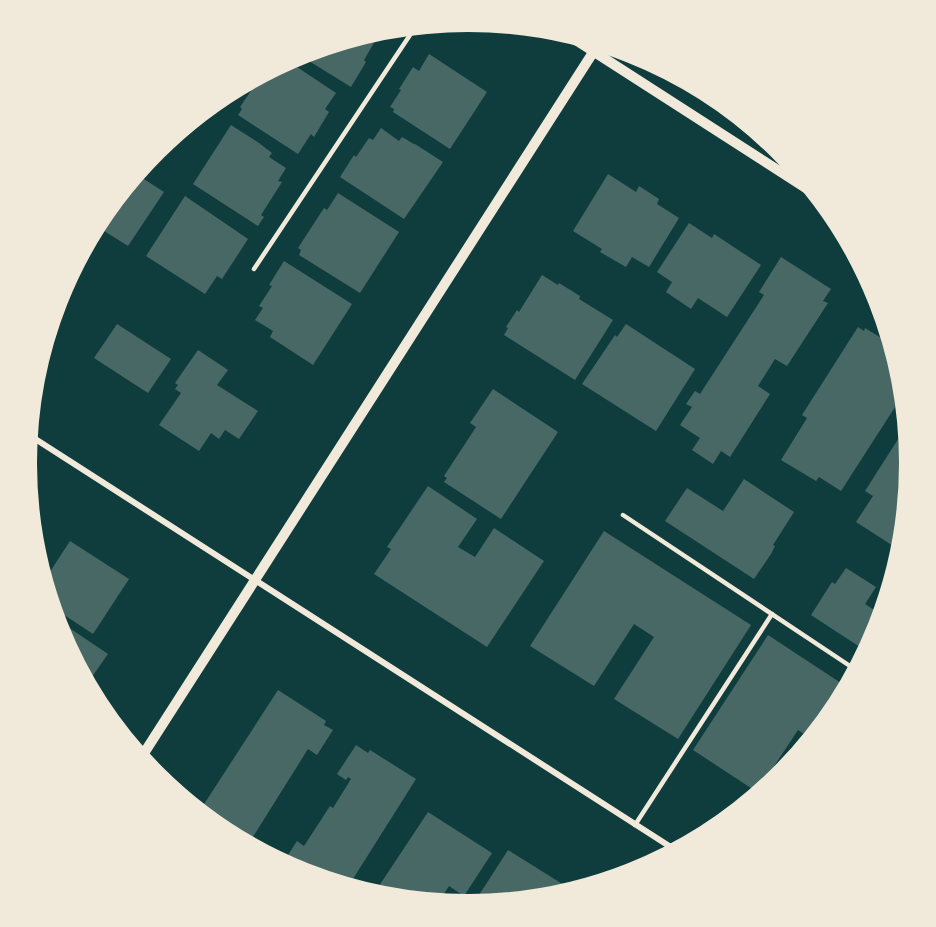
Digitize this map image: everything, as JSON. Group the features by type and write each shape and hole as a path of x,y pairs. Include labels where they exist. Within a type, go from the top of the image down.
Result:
{"street":[{"path":"580,43 802,185"},
{"path":"144,753 596,48"},
{"path":"34,438 671,848"}],"lane":[{"path":"254,269 412,32"},
{"path":"623,515 852,667"},
{"path":"635,825 772,614"}],"building":[{"path":"372,39 375,41 364,60 366,62 351,87 307,60"},
{"path":"429,54 487,92 450,149 393,112 394,109 390,107 413,67 419,71"},
{"path":"294,65 336,93 325,109 329,112 314,137 311,134 298,154 238,115 242,109 240,107 255,85"},
{"path":"231,125 272,153 269,157 286,168 278,181 282,182 261,215 264,217 258,226 193,184"},
{"path":"381,128 399,141 402,137 443,162 404,219 340,177 354,155 356,157 369,138 373,140"},
{"path":"608,174 636,192 639,186 659,199 657,204 679,218 649,267 632,257 626,267 600,252 602,249 573,231"},
{"path":"141,177 164,192 128,246 101,229"},
{"path":"338,193 399,232 360,293 299,255 301,250 298,248 324,208 327,210"},
{"path":"185,196 248,239 222,279 217,276 205,294 146,256"},
{"path":"689,223 712,238 714,234 761,265 727,317 698,298 691,309 666,292 672,282 657,272"},
{"path":"781,257 831,289 823,301 828,303 787,366 775,359 758,386 770,394 730,457 721,451 713,464 692,450 700,438 680,425 692,407 686,404 695,391 700,394 764,295 759,292"},
{"path":"284,261 352,304 313,365 270,337 273,331 255,320 263,308 259,306 272,286 269,285"},
{"path":"542,275 580,296 579,299 613,320 575,380 504,335 508,328 506,327 517,310 519,312"},
{"path":"117,324 171,359 148,393 94,358"},
{"path":"626,324 695,369 656,431 582,384 615,335 617,337"},
{"path":"858,327 864,331 865,328 885,340 898,402 841,491 819,477 816,481 781,460 807,418 802,415"},
{"path":"198,350 228,370 217,385 258,411 239,439 225,430 219,439 211,433 199,451 159,425 181,393 175,389 178,385 175,383"},
{"path":"493,389 558,432 501,519 444,482 447,478 444,476 476,427 470,423"},
{"path":"902,433 902,492 895,547 856,522 873,496 865,491"},
{"path":"744,479 794,512 754,579 665,521 687,488 723,511"},
{"path":"428,486 477,519 458,547 475,557 494,528 544,561 487,647 374,574 391,549 387,547"},
{"path":"604,531 751,625 678,739 614,699 654,637 634,624 594,686 530,646"},
{"path":"70,541 129,579 93,634 59,612 48,575"},
{"path":"846,568 876,587 865,604 877,612 862,648 811,615 832,582 835,584"},
{"path":"64,624 108,654 90,679"},
{"path":"768,635 843,684 807,736 798,730 762,784 755,791 693,750"},
{"path":"278,690 326,721 324,725 333,730 317,755 308,749 251,840 202,808"},
{"path":"356,745 368,753 370,750 416,779 351,883 286,858 297,841 304,846 330,806 333,808 351,779 348,777 346,780 337,774"},
{"path":"428,812 492,853 464,896 449,886 441,898 377,889"},
{"path":"508,850 567,887 525,895 477,898"}]}
